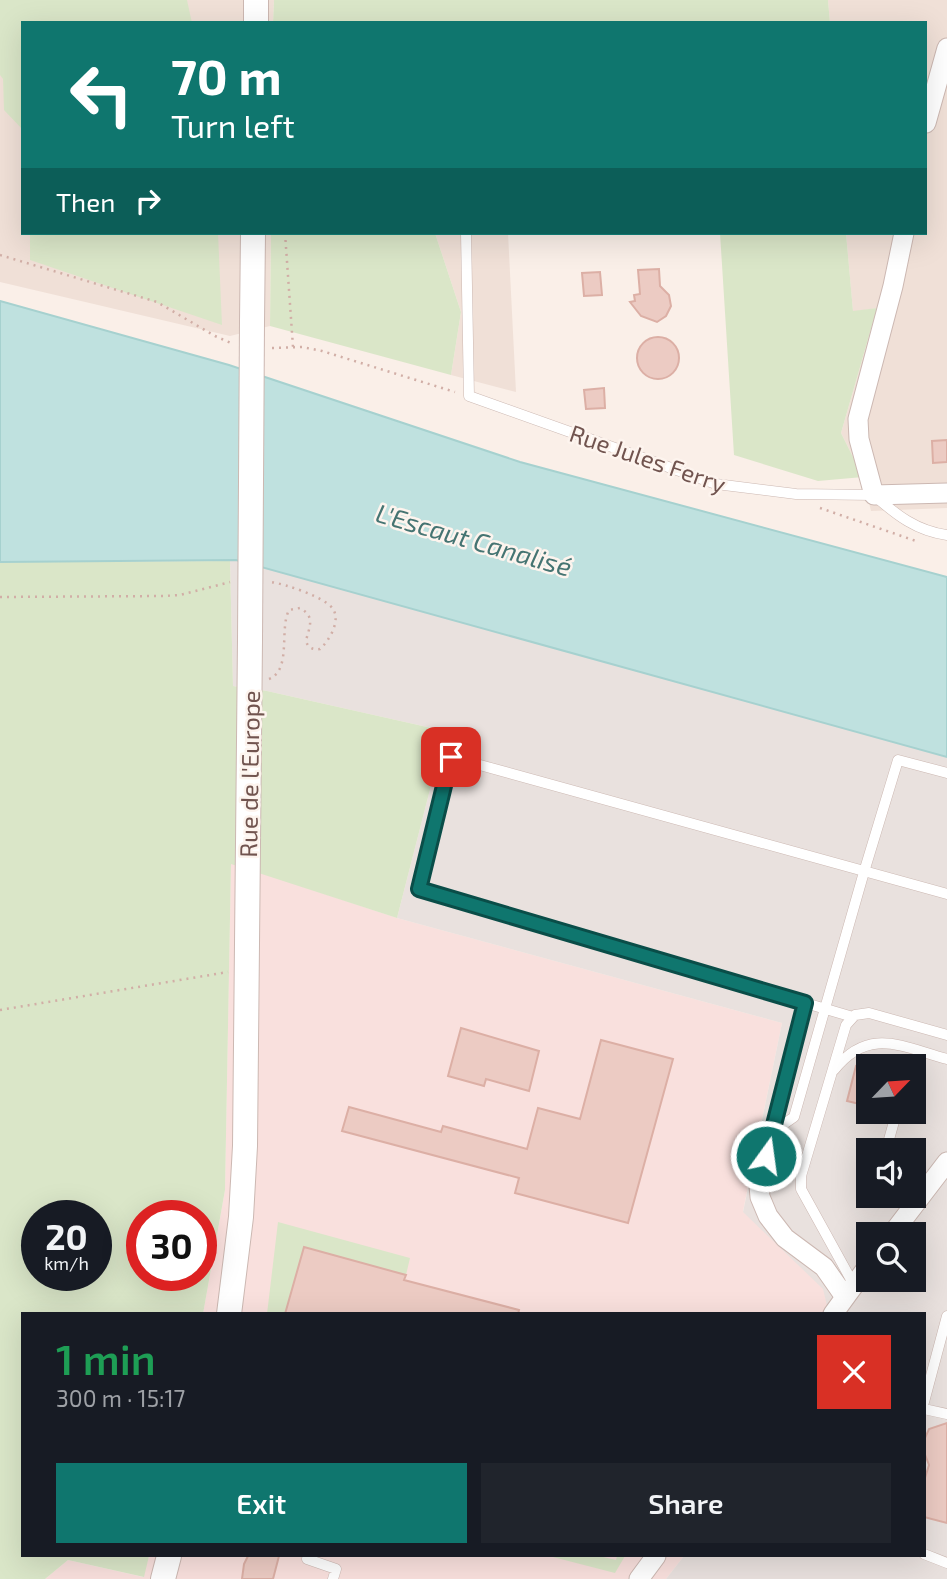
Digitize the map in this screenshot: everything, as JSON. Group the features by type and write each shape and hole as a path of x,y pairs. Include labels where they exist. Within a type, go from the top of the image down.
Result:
{"street":[{"path":"256,0 256,21"},
{"path":"927,119 947,48"},
{"name":"Rue de l'Europe","path":"229,1312 244,1181 253,235"},
{"path":"904,235 858,419 859,439 874,495 947,494"},
{"path":"771,1133 759,1185 768,1216 785,1238 824,1267 850,1291"},
{"path":"926,1183 947,1162"},
{"path":"834,1312 856,1283"},
{"path":"163,1579 169,1557"},
{"path":"639,1579 655,1557"}],"lane":[{"path":"466,235 469,397"},
{"name":"Rue Jules Ferry","path":"469,397 716,485 796,494 874,495"},
{"path":"874,495 916,527 947,535"},
{"path":"853,1017 419,889 451,757 947,894"},
{"path":"771,1133 794,1117 898,760 947,773"},
{"path":"771,1133 805,1003"},
{"path":"850,1291 801,1189 801,1176 846,1025 859,1013 869,1013 947,1035"},
{"path":"831,1073 850,1053 866,1044 877,1042 947,1059"},
{"path":"926,1395 947,1317"},
{"path":"926,1409 947,1414"},
{"path":"926,1555 947,1563"},
{"path":"307,1559 336,1569 333,1579"}],"path":[{"path":"285,235 293,347"},
{"path":"0,255 157,302 215,336 236,345"},
{"path":"268,348 293,347 331,354 469,397"},
{"path":"796,494 831,512 922,543"},
{"path":"259,679 271,679 281,668 285,620 289,610 300,608 309,615 311,623 306,641 316,649 326,643 336,618 328,603 289,586 265,581"},
{"path":"0,597 180,595 233,582"},
{"path":"0,1010 247,969"}],"shaded area":[{"path":"0,0 274,0 273,21 21,21 21,235 271,235 270,326 230,336 0,282"},
{"path":"828,0 947,0 947,508 871,511 863,477 841,433 877,308 853,312 846,235 927,235 927,21 830,21"},
{"path":"436,235 508,235 516,392 451,375 461,312"},
{"path":"236,560 947,757 947,1579 666,1579 683,1557 926,1557 926,1312 829,1312 823,1289 743,1212 782,1023 397,918 445,731 267,691 233,686 230,561"},
{"path":"231,863 397,918 782,1023 743,1211 824,1289 829,1312 203,1312 207,1291 217,1291 217,1235 225,1190"},
{"path":"149,1557 683,1557 666,1579 45,1579 68,1560 143,1577"}],"green space":[{"path":"0,0 187,0 192,21 21,21 21,128 4,110 3,79 0,75"},
{"path":"274,0 828,0 830,21 273,21"},
{"path":"30,235 218,235 222,325 30,260"},
{"path":"271,235 436,235 461,312 451,375 270,326"},
{"path":"720,235 846,235 853,311 877,308 841,433 863,477 818,481 734,455"},
{"path":"230,561 233,686 267,691 445,731 397,918 231,864 225,1190 217,1235 217,1200 126,1200 126,1291 207,1291 203,1312 21,1312 21,1557 149,1557 144,1577 68,1560 45,1579 0,1579 0,562"},
{"path":"278,1222 410,1258 406,1275 304,1247 286,1312 267,1312"},
{"path":"553,1557 603,1557 616,1560 617,1557 624,1557 615,1573"}],"water":[{"name":"L'Escaut Canalisé","path":"0,301 229,365 520,462 947,577 947,757 236,560 0,562"}],"building":[{"path":"659,269 660,286 669,295 671,306 666,316 657,322 641,316 630,302 635,301 634,295 640,294 638,270"},
{"path":"600,272 602,295 584,296 582,273"},
{"path":"658,337 673,343 679,358 673,373 658,379 643,373 637,358 643,343"},
{"path":"604,388 605,408 586,409 584,390"},
{"path":"947,440 947,462 933,463 932,441"},
{"path":"461,1028 539,1051 529,1091 486,1079 484,1086 448,1076"},
{"path":"601,1040 673,1059 628,1223 515,1193 519,1178 342,1131 349,1107 441,1132 443,1126 527,1149 538,1108 580,1119"},
{"path":"856,1066 856,1103 847,1101"},
{"path":"304,1247 406,1275 404,1280 519,1310 518,1312 286,1312"},
{"path":"947,1423 947,1523 926,1518 926,1475 929,1465 926,1457 926,1436 929,1429"},
{"path":"248,1557 279,1557 273,1579 242,1579"}],"route":[{"path":"451,757 419,889 805,1003 766,1156"}]}
